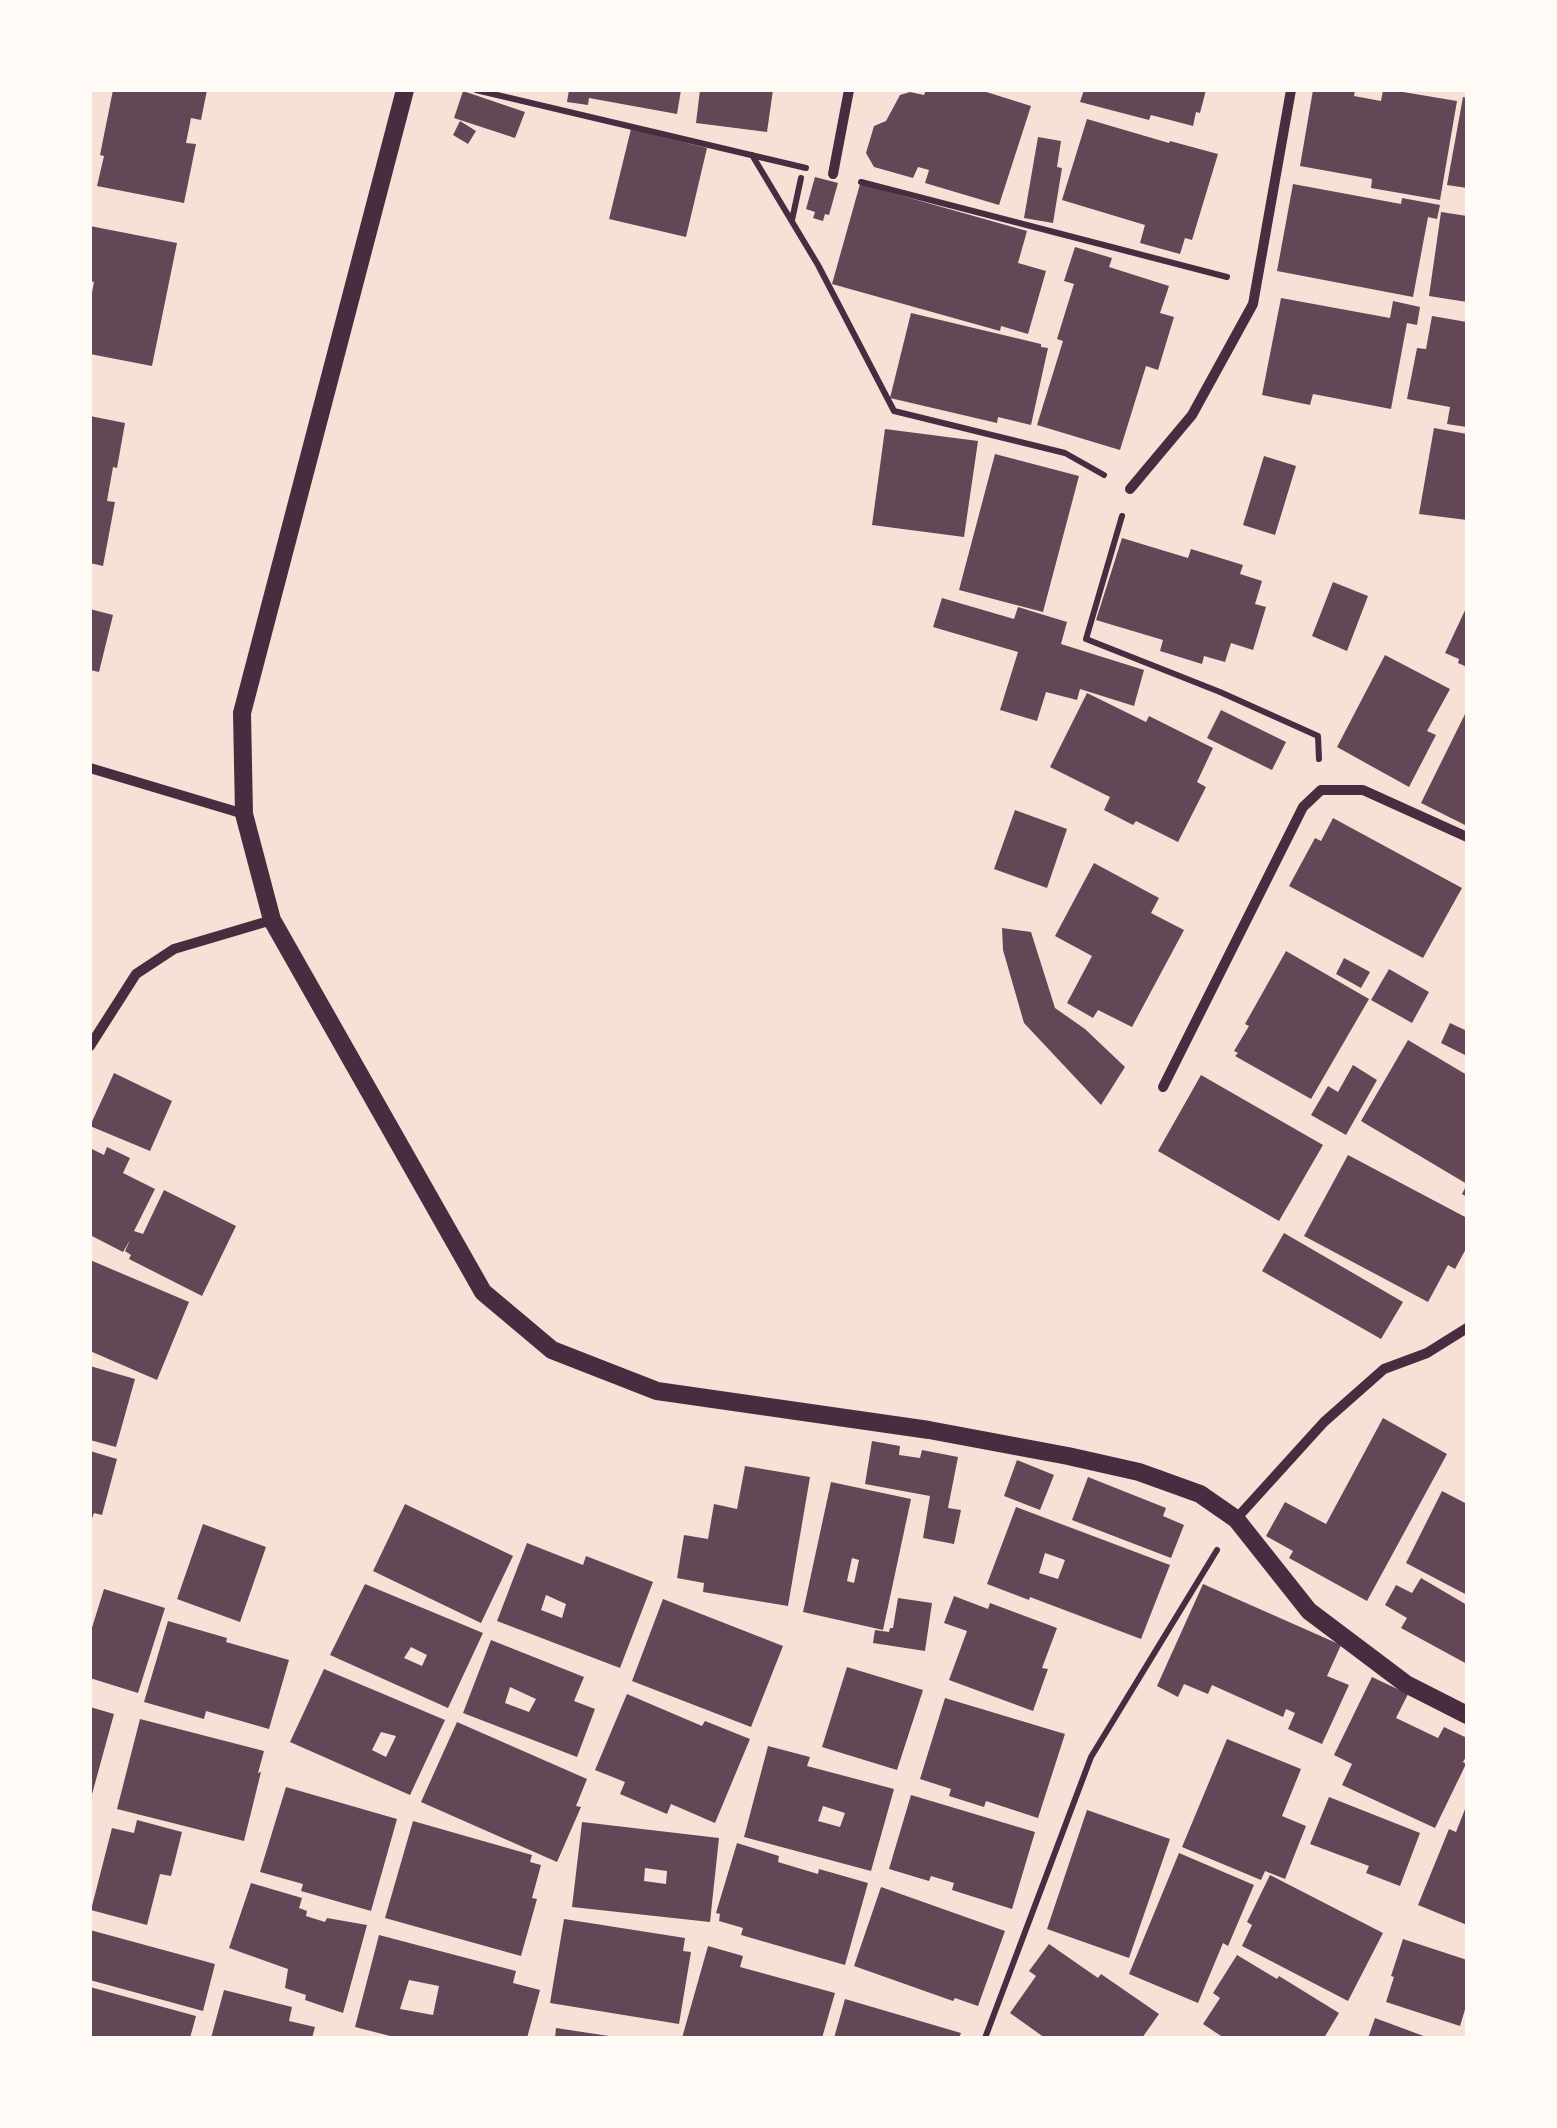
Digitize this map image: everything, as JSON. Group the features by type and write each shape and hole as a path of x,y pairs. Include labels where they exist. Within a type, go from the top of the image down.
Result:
{"street":[{"path":"405,90 242,713 244,814 272,920 482,1292 552,1350 658,1391 929,1430 1068,1456 1140,1472 1200,1494 1236,1519 1309,1611 1406,1684 1467,1715"},
{"path":"832,174 850,90"},
{"path":"1130,489 1192,415 1253,304 1290,90"},
{"path":"90,768 244,814"},
{"path":"1163,1087 1303,807 1321,790 1363,790 1467,837"},
{"path":"90,1046 136,974 174,949 272,920"},
{"path":"1236,1519 1324,1422 1384,1369 1427,1353 1467,1328"}],"path":[{"path":"752,155 818,265 894,410 1066,453 1130,489 1086,639 1318,736 1321,790"},
{"path":"791,221 804,168"},
{"path":"985,2038 1091,1757 1236,1519"}],"building":[{"path":"113,90 207,90 201,120 191,118 186,143 196,144 184,203 97,186"},
{"path":"569,90 681,90 677,114 589,98 588,105 567,102"},
{"path":"700,90 773,90 767,132 696,123"},
{"path":"926,90 980,90 1031,106 999,205 925,183 929,170 918,167 913,178 874,167 866,153 874,126 886,121 900,95 924,95"},
{"path":"1084,90 1206,90 1193,126 1151,115 1149,120 1080,102"},
{"path":"1313,90 1355,90 1354,96 1381,101 1383,90 1391,90 1457,101 1440,200 1371,188 1372,179 1300,166"},
{"path":"463,91 525,112 515,138 454,118"},
{"path":"1463,97 1467,98 1467,188 1447,185"},
{"path":"1087,119 1218,154 1192,240 1185,238 1180,254 1140,243 1145,225 1062,200"},
{"path":"460,121 476,131 468,144 453,135"},
{"path":"631,129 707,148 686,237 609,219"},
{"path":"1038,137 1061,141 1057,167 1062,168 1053,223 1024,218"},
{"path":"815,177 838,183 829,215 825,214 823,221 813,218 815,212 806,209"},
{"path":"860,184 1027,231 1018,263 1046,271 1028,334 1001,326 1000,331 832,284"},
{"path":"1293,184 1401,204 1402,198 1440,205 1437,219 1428,217 1413,297 1277,271"},
{"path":"1441,212 1467,216 1467,302 1429,296"},
{"path":"90,226 177,243 152,366 90,354 94,282 90,281"},
{"path":"1075,247 1112,258 1109,267 1169,286 1160,313 1174,317 1158,370 1146,366 1120,450 1037,425 1063,341 1057,339 1074,284 1064,281"},
{"path":"1281,298 1390,318 1393,301 1420,307 1417,325 1407,323 1391,409 1313,394 1310,405 1262,395"},
{"path":"911,313 1048,348 1031,425 998,417 997,423 890,398"},
{"path":"1432,316 1467,322 1467,427 1447,424 1450,407 1407,399 1417,348 1426,349"},
{"path":"90,416 125,423 107,501 115,502 103,566 90,563"},
{"path":"1434,428 1467,434 1467,520 1419,514"},
{"path":"885,429 978,441 964,537 872,525"},
{"path":"995,454 1079,476 1043,612 959,590"},
{"path":"1264,456 1296,466 1275,535 1243,525"},
{"path":"1122,538 1188,558 1191,549 1243,565 1240,574 1262,581 1255,604 1266,607 1253,650 1231,643 1225,662 1204,656 1202,664 1160,651 1163,640 1096,620"},
{"path":"1333,582 1368,596 1347,651 1312,636"},
{"path":"942,598 1014,619 1018,607 1067,622 1061,644 1144,670 1134,706 1080,689 1077,700 1046,692 1037,721 1000,710 1018,652 933,627"},
{"path":"1467,606 1467,667 1445,653"},
{"path":"90,609 113,615 99,672 90,670"},
{"path":"1385,655 1450,689 1427,731 1436,735 1409,787 1337,747"},
{"path":"1087,693 1146,722 1149,716 1213,748 1197,782 1206,787 1178,842 1104,810 1110,797 1050,767"},
{"path":"1221,710 1286,742 1272,770 1207,738"},
{"path":"1467,710 1467,826 1421,803"},
{"path":"1015,810 1067,829 1047,888 994,869"},
{"path":"1333,818 1462,888 1423,958 1289,886 1315,838 1321,841"},
{"path":"1094,863 1159,898 1151,913 1184,930 1132,1027 1098,1010 1093,1018 1067,1003 1092,956 1055,936"},
{"path":"1002,928 1031,932 1055,1008 1085,1029 1125,1067 1101,1105 1024,1023 1003,950"},
{"path":"1286,951 1369,999 1311,1099 1235,1056 1238,1053 1234,1051"},
{"path":"1344,958 1370,972 1361,988 1336,974"},
{"path":"1389,969 1429,992 1412,1023 1371,1000"},
{"path":"1450,1023 1467,1031 1467,1056 1441,1043"},
{"path":"1408,1040 1467,1075 1467,1184 1361,1121"},
{"path":"1353,1065 1377,1080 1346,1135 1311,1115 1328,1086 1338,1092"},
{"path":"114,1073 172,1101 150,1151 90,1126"},
{"path":"1201,1075 1323,1145 1279,1221 1158,1151"},
{"path":"107,1147 130,1158 123,1173 155,1189 134,1231 143,1234 164,1190 236,1226 202,1296 129,1259 131,1255 125,1251 130,1240 123,1252 90,1235 90,1148 104,1155"},
{"path":"1348,1155 1467,1218 1467,1247 1455,1269 1448,1265 1428,1302 1304,1236"},
{"path":"1284,1233 1403,1302 1381,1339 1262,1271"},
{"path":"90,1260 189,1302 157,1380 90,1351"},
{"path":"90,1366 135,1379 116,1447 90,1440"},
{"path":"1383,1418 1447,1454 1367,1601 1289,1558 1293,1551 1266,1536 1285,1502 1326,1524"},
{"path":"872,1441 900,1446 899,1455 920,1458 922,1450 958,1457 948,1508 961,1510 954,1544 923,1538 930,1496 865,1484"},
{"path":"90,1451 117,1459 102,1515 94,1513 91,1521"},
{"path":"1017,1460 1054,1475 1040,1510 1004,1496"},
{"path":"745,1466 810,1477 788,1606 703,1592 704,1583 677,1578 684,1535 708,1539 714,1504 737,1509"},
{"path":"1088,1477 1166,1508 1163,1516 1184,1525 1171,1558 1072,1520"},
{"path":"831,1482 911,1499 883,1630 803,1612","holes":["852,1558 859,1560 854,1583 847,1581"]},
{"path":"1442,1491 1467,1504 1467,1595 1406,1563"},
{"path":"405,1504 513,1556 481,1623 373,1571"},
{"path":"1016,1507 1170,1565 1141,1639 987,1584","holes":["1045,1553 1065,1560 1058,1579 1039,1573"]},
{"path":"203,1524 266,1547 240,1622 177,1599"},
{"path":"527,1543 583,1565 586,1556 653,1582 620,1668 497,1621","holes":["546,1595 566,1604 562,1618 541,1610"]},
{"path":"1421,1578 1467,1605 1467,1664 1401,1628 1407,1618 1385,1605 1396,1585 1412,1593"},
{"path":"365,1584 483,1633 448,1708 330,1655","holes":["411,1647 427,1655 422,1666 404,1658"]},
{"path":"1203,1584 1341,1645 1327,1676 1349,1685 1322,1744 1288,1729 1295,1713 1286,1709 1283,1717 1212,1685 1208,1694 1184,1684 1178,1697 1157,1686"},
{"path":"104,1589 165,1608 138,1693 90,1678 90,1634"},
{"path":"954,1596 988,1609 990,1603 1057,1628 1042,1668 1048,1669 1033,1711 949,1680 967,1631 944,1623"},
{"path":"898,1598 932,1603 925,1651 873,1643 875,1630 889,1632 893,1628"},
{"path":"663,1599 783,1646 751,1727 632,1681"},
{"path":"168,1621 289,1660 269,1729 206,1711 204,1719 144,1702"},
{"path":"491,1640 584,1677 574,1701 595,1709 577,1757 463,1713","holes":["510,1687 536,1699 529,1712 505,1703"]},
{"path":"847,1667 923,1690 897,1770 822,1747"},
{"path":"324,1669 445,1720 410,1795 290,1742","holes":["381,1732 396,1736 386,1757 372,1750"]},
{"path":"1372,1677 1408,1694 1396,1718 1438,1738 1444,1727 1467,1738 1463,1762 1466,1764 1435,1828 1342,1785 1352,1764 1334,1755"},
{"path":"627,1694 702,1726 705,1721 750,1739 715,1823 671,1804 667,1814 620,1794 625,1782 595,1770"},
{"path":"945,1698 1065,1734 1038,1818 986,1801 984,1807 949,1796 951,1789 920,1779"},
{"path":"90,1707 114,1714 91,1798 90,1797"},
{"path":"140,1719 264,1751 244,1841 117,1809"},
{"path":"457,1722 587,1779 576,1806 581,1807 557,1862 421,1802"},
{"path":"1227,1739 1301,1769 1282,1816 1306,1826 1285,1879 1265,1871 1261,1880 1182,1847"},
{"path":"768,1746 810,1757 807,1766 894,1789 871,1871 744,1837","holes":["823,1806 845,1813 840,1827 818,1821"]},
{"path":"286,1787 397,1819 371,1911 301,1891 303,1884 260,1872"},
{"path":"911,1795 1035,1832 1012,1909 952,1890 954,1883 931,1876 929,1881 889,1869"},
{"path":"1329,1797 1420,1833 1400,1886 1366,1873 1369,1866 1310,1844"},
{"path":"1467,1804 1467,1925 1418,1905 1449,1829 1456,1832"},
{"path":"1087,1810 1170,1839 1129,1958 1047,1929"},
{"path":"137,1820 182,1832 171,1876 160,1874 147,1925 91,1910 112,1828 134,1833"},
{"path":"413,1821 532,1855 530,1862 541,1865 532,1898 537,1899 521,1956 385,1918"},
{"path":"582,1822 719,1838 710,1922 572,1907","holes":["645,1868 667,1871 666,1884 644,1881"]},
{"path":"737,1843 779,1856 778,1862 868,1883 845,1965 741,1935 743,1928 719,1921 720,1914 716,1913"},
{"path":"1179,1853 1254,1885 1228,1946 1223,1943 1198,2003 1129,1974"},
{"path":"1270,1875 1383,1933 1348,2001 1242,1946 1252,1925 1247,1922"},
{"path":"251,1883 302,1898 299,1908 307,1911 306,1916 325,1922 327,1918 367,1925 343,2013 305,2000 306,1995 285,1988 288,1969 229,1948"},
{"path":"881,1887 1005,1931 978,2006 854,1966"},
{"path":"564,1919 685,1938 683,1951 691,1952 679,2024 550,2003"},
{"path":"90,1930 215,1964 203,2011 90,1980"},
{"path":"379,1935 516,1971 513,1983 540,1990 527,2038 398,2038 355,2027","holes":["409,1980 439,1986 433,2015 400,2009"]},
{"path":"1403,1939 1467,1960 1467,2003 1460,2026 1386,2002"},
{"path":"1049,1944 1159,2014 1142,2038 1045,2038 1010,2013 1036,1976 1029,1971"},
{"path":"708,1946 743,1956 740,1967 835,1993 822,2038 682,2038"},
{"path":"1237,1955 1339,2013 1324,2038 1224,2038 1203,2024 1220,1998 1213,1993"},
{"path":"90,1987 196,2016 190,2038 90,2038"},
{"path":"224,1990 292,2007 289,2021 315,2027 312,2038 211,2038"},
{"path":"845,1999 961,2033 959,2038 834,2038"},
{"path":"1375,2018 1429,2038 1368,2038"},
{"path":"556,2028 609,2036 609,2038 555,2038"}]}
